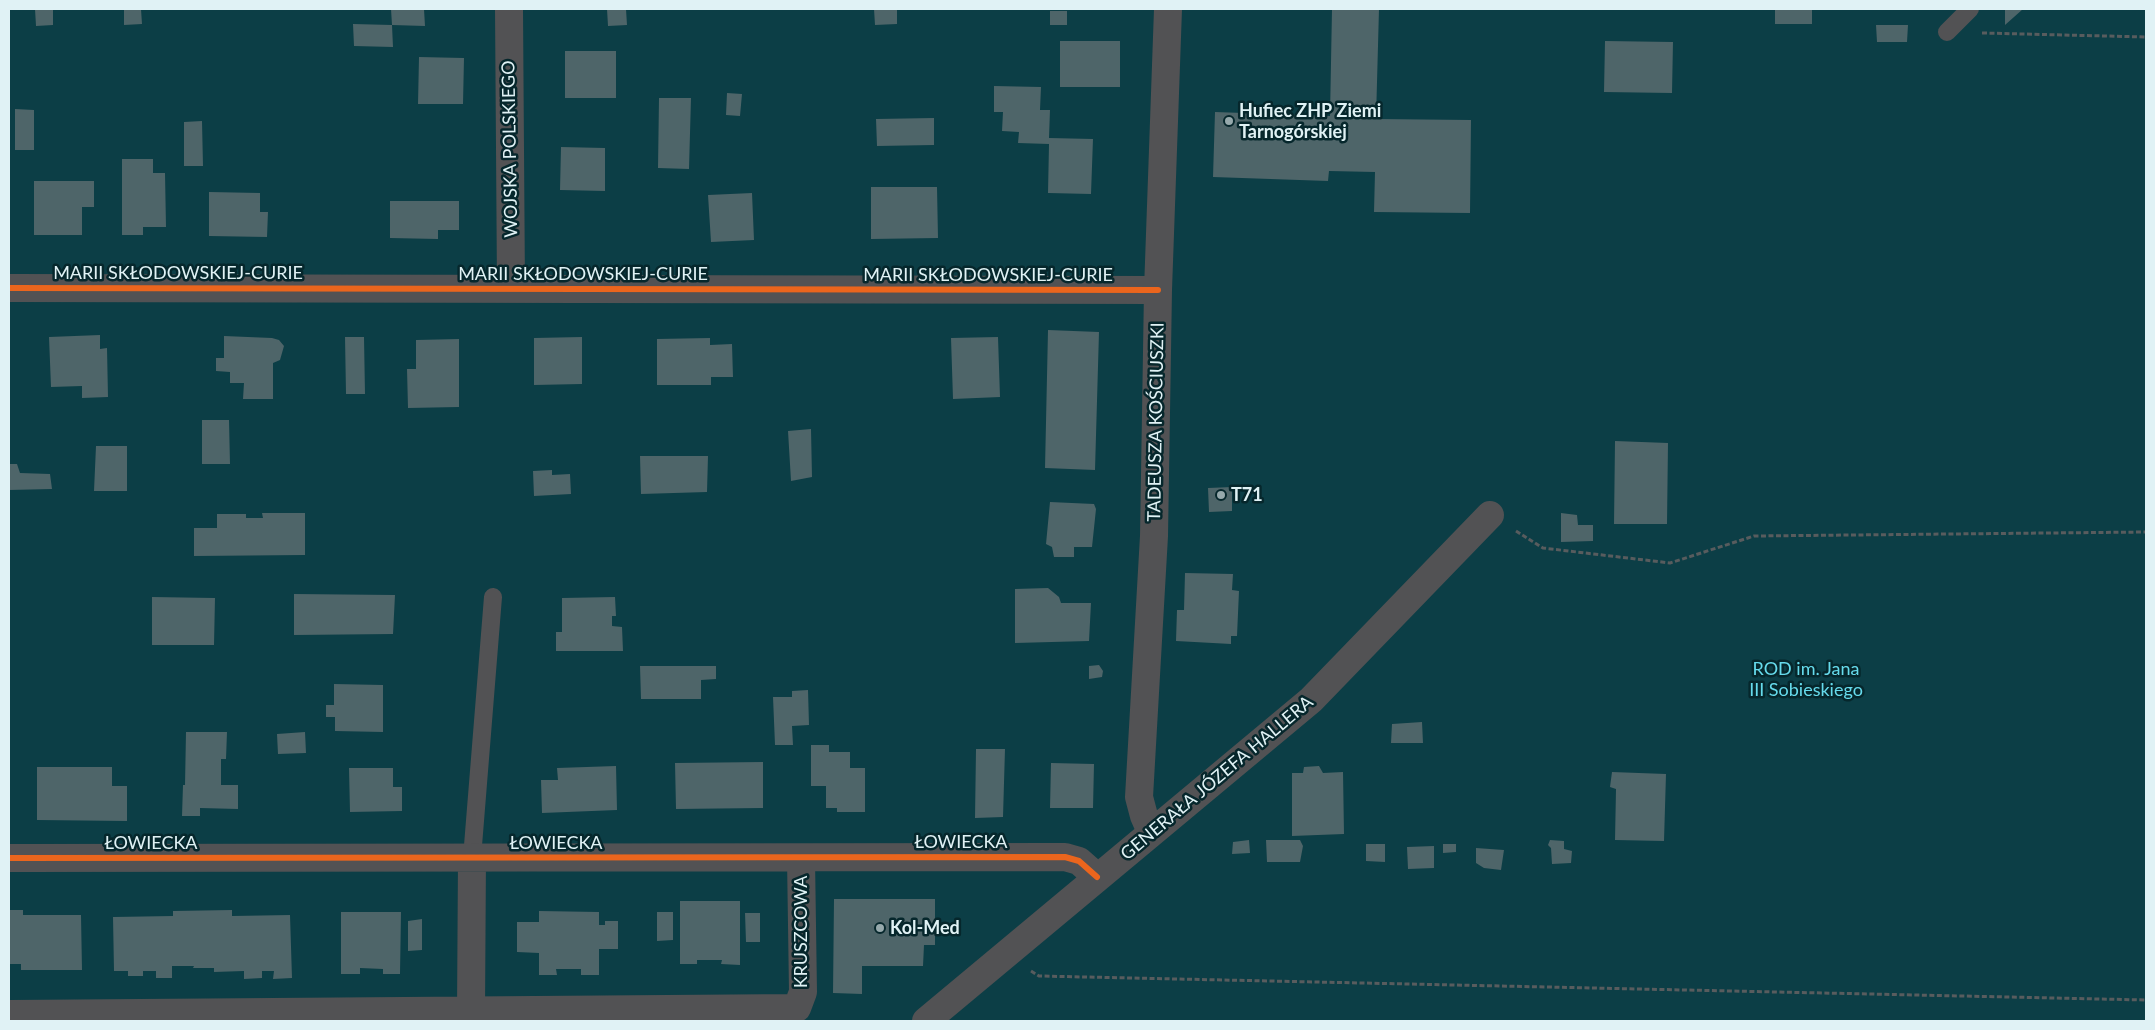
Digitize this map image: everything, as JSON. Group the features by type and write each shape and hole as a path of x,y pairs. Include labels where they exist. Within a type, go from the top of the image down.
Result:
{"street":[{"name":"WOJSKA POLSKIEGO","path":"508,9 512,289"},
{"name":"TADEUSZA KOŚCIUSZKI","path":"1151,832 1138,798 1154,536 1158,290 1168,9"},
{"name":"MARII SKŁODOWSKIEJ-CURIE","path":"9,288 1158,290"},
{"name":"GENERAŁA JÓZEFA HALLERA","path":"926,1021 1311,700 1490,515"},
{"name":"ŁOWIECKA","path":"9,858 1065,857 1079,861 1097,877"},
{"path":"471,1011 472,858"},
{"name":"KRUSZCOWA","path":"9,1014 797,1008 804,992 801,858"}],"lane":[{"path":"1947,32 1970,9"},
{"path":"472,858 493,597"}],"path":[{"path":"1947,32 2146,37"},
{"path":"1490,515 1543,548 1670,563 1754,536 2146,532"},
{"path":"1024,967 1039,976 2146,1000"}],"green space":[{"name":"ROD im. Jana III Sobieskiego","path":"9,9 2146,9 2146,1021 9,1021"}],"building":[{"path":"35,9 53,9 53,25 36,26"},
{"path":"124,9 141,9 142,24 124,25"},
{"path":"391,9 424,9 425,26 392,25"},
{"path":"607,9 626,9 627,25 608,26"},
{"path":"874,9 897,9 897,24 875,25"},
{"path":"1332,9 1379,9 1376,119 1471,120 1470,213 1374,212 1375,172 1329,171 1328,181 1213,177 1215,112 1330,116"},
{"path":"1775,9 1812,9 1812,24 1775,24"},
{"path":"2005,9 2023,9 2005,25"},
{"path":"1050,11 1067,11 1067,25 1050,25"},
{"path":"353,24 392,25 393,47 354,46"},
{"path":"1876,25 1908,25 1907,42 1877,42"},
{"path":"1060,41 1120,41 1120,87 1060,87"},
{"path":"1605,41 1673,42 1672,93 1604,92"},
{"path":"565,51 616,51 616,98 565,98"},
{"path":"419,57 464,58 463,104 418,104"},
{"path":"994,86 1041,87 1040,110 1050,110 1049,138 1093,139 1091,194 1048,193 1049,144 1018,143 1019,132 1002,131 1003,112 994,112"},
{"path":"727,93 742,94 740,116 726,115"},
{"path":"659,98 691,98 689,169 658,168"},
{"path":"15,109 34,110 34,150 15,150"},
{"path":"934,118 934,145 877,146 876,119"},
{"path":"202,121 203,166 184,166 184,122"},
{"path":"561,147 605,148 605,191 560,190"},
{"path":"122,159 153,159 153,173 165,173 166,227 143,227 143,235 122,235"},
{"path":"34,181 94,181 94,207 82,207 82,235 34,235"},
{"path":"871,187 937,187 938,238 871,239"},
{"path":"209,192 260,193 260,212 268,212 267,237 209,236"},
{"path":"752,193 754,240 711,242 708,195"},
{"path":"390,201 459,201 459,230 438,230 438,239 390,238"},
{"path":"1048,330 1099,332 1095,470 1045,468"},
{"path":"100,335 100,349 107,348 108,397 82,398 82,386 51,387 49,337"},
{"path":"224,336 272,338 279,340 284,346 280,360 273,363 273,399 243,399 244,383 230,383 230,372 216,371 216,358 224,358"},
{"path":"345,337 364,337 365,394 346,394"},
{"path":"582,337 582,384 534,385 534,338"},
{"path":"998,337 1000,397 953,399 951,338"},
{"path":"710,338 710,345 732,344 733,377 711,377 711,385 657,385 657,339"},
{"path":"459,339 459,407 408,408 407,369 416,369 416,340"},
{"path":"202,420 229,420 230,464 202,464"},
{"path":"811,429 812,477 791,481 788,431"},
{"path":"1615,441 1668,443 1667,524 1614,524"},
{"path":"96,446 127,446 127,491 94,491"},
{"path":"640,456 708,456 707,492 641,494"},
{"path":"9,464 17,464 20,473 50,474 52,489 9,490"},
{"path":"552,470 552,475 570,474 571,494 534,496 533,471"},
{"name":"T71","path":"1232,487 1232,511 1209,512 1208,488"},
{"path":"1050,502 1094,504 1096,509 1092,547 1074,547 1074,557 1054,557 1052,547 1046,544"},
{"path":"262,513 305,513 305,555 194,556 194,528 217,528 217,514 246,514 246,518 263,518"},
{"path":"1561,513 1577,515 1578,525 1593,525 1593,541 1561,542"},
{"path":"1185,573 1233,574 1232,590 1239,591 1237,636 1231,636 1231,644 1176,641 1177,610 1184,610"},
{"path":"1048,588 1059,597 1061,603 1091,603 1089,641 1015,643 1015,589"},
{"path":"294,594 395,595 393,634 294,635"},
{"path":"152,597 215,598 214,645 152,645"},
{"path":"615,597 616,616 612,616 612,626 622,627 623,651 556,651 556,632 562,632 562,598"},
{"path":"1099,665 1103,671 1102,677 1089,679 1089,666"},
{"path":"640,666 716,666 716,679 701,680 701,699 641,699"},
{"path":"334,684 383,685 383,732 335,731 335,717 326,717 326,705 334,705"},
{"path":"808,690 809,725 792,726 793,745 775,745 773,697 792,697 792,691"},
{"path":"1422,722 1423,743 1391,743 1392,724"},
{"path":"186,732 227,732 226,759 221,759 221,785 238,785 238,809 200,808 200,816 182,816 183,785 185,785"},
{"path":"305,732 306,753 278,754 277,734"},
{"path":"811,745 829,745 829,752 850,752 850,768 865,768 865,812 837,812 837,808 826,808 826,786 811,786"},
{"path":"976,749 1005,749 1003,817 975,818"},
{"path":"763,762 763,808 676,809 675,763"},
{"path":"1051,763 1094,764 1093,808 1050,808"},
{"path":"616,766 617,810 542,813 541,780 558,780 557,768"},
{"path":"1319,766 1323,773 1343,772 1344,834 1292,836 1292,773 1303,773 1304,767"},
{"path":"37,767 112,767 112,786 127,786 127,821 37,820"},
{"path":"349,768 393,768 393,787 402,787 402,811 350,812"},
{"path":"1612,772 1666,774 1664,841 1615,840 1616,789 1610,787"},
{"path":"1249,840 1250,853 1232,854 1233,842"},
{"path":"1266,840 1300,840 1303,846 1300,862 1267,862"},
{"path":"1550,840 1564,841 1564,849 1572,851 1571,863 1552,864 1551,848 1548,845"},
{"path":"1366,844 1385,844 1385,862 1366,861"},
{"path":"1443,844 1456,844 1456,852 1443,853"},
{"path":"1434,846 1434,868 1408,869 1407,847"},
{"path":"1476,848 1504,850 1501,870 1484,868 1476,863"},
{"path":"834,899 935,899 935,945 924,945 923,966 862,966 862,994 833,993"},
{"path":"680,901 740,901 740,965 721,964 722,960 697,960 697,964 680,964"},
{"path":"9,910 23,910 23,915 81,915 82,970 21,970 21,964 9,964"},
{"path":"232,910 232,916 290,915 292,978 273,979 274,971 262,971 262,978 244,979 244,971 214,972 214,968 193,968 194,966 172,966 172,978 156,978 156,971 143,971 143,976 128,976 128,971 114,971 113,917 173,916 173,911"},
{"path":"539,911 599,912 599,925 605,925 605,921 618,921 618,949 599,949 599,975 581,975 581,969 556,969 557,975 539,975 539,953 517,952 517,922 539,922"},
{"path":"341,912 401,912 400,974 383,974 383,969 360,968 360,974 341,974"},
{"path":"657,912 673,912 673,940 657,941"},
{"path":"745,913 760,913 760,942 746,942"},
{"path":"422,919 422,950 408,951 408,921"}],"cycle path":[{"path":"9,288 1158,290"},
{"path":"9,858 1065,857 1079,861 1097,877"}],"place":[{"name":"Hufiec ZHP Ziemi Tarnogórskiej","path":"1229,121"},
{"name":"T71","path":"1221,495"},
{"name":"Kol-Med","path":"880,928"}]}
